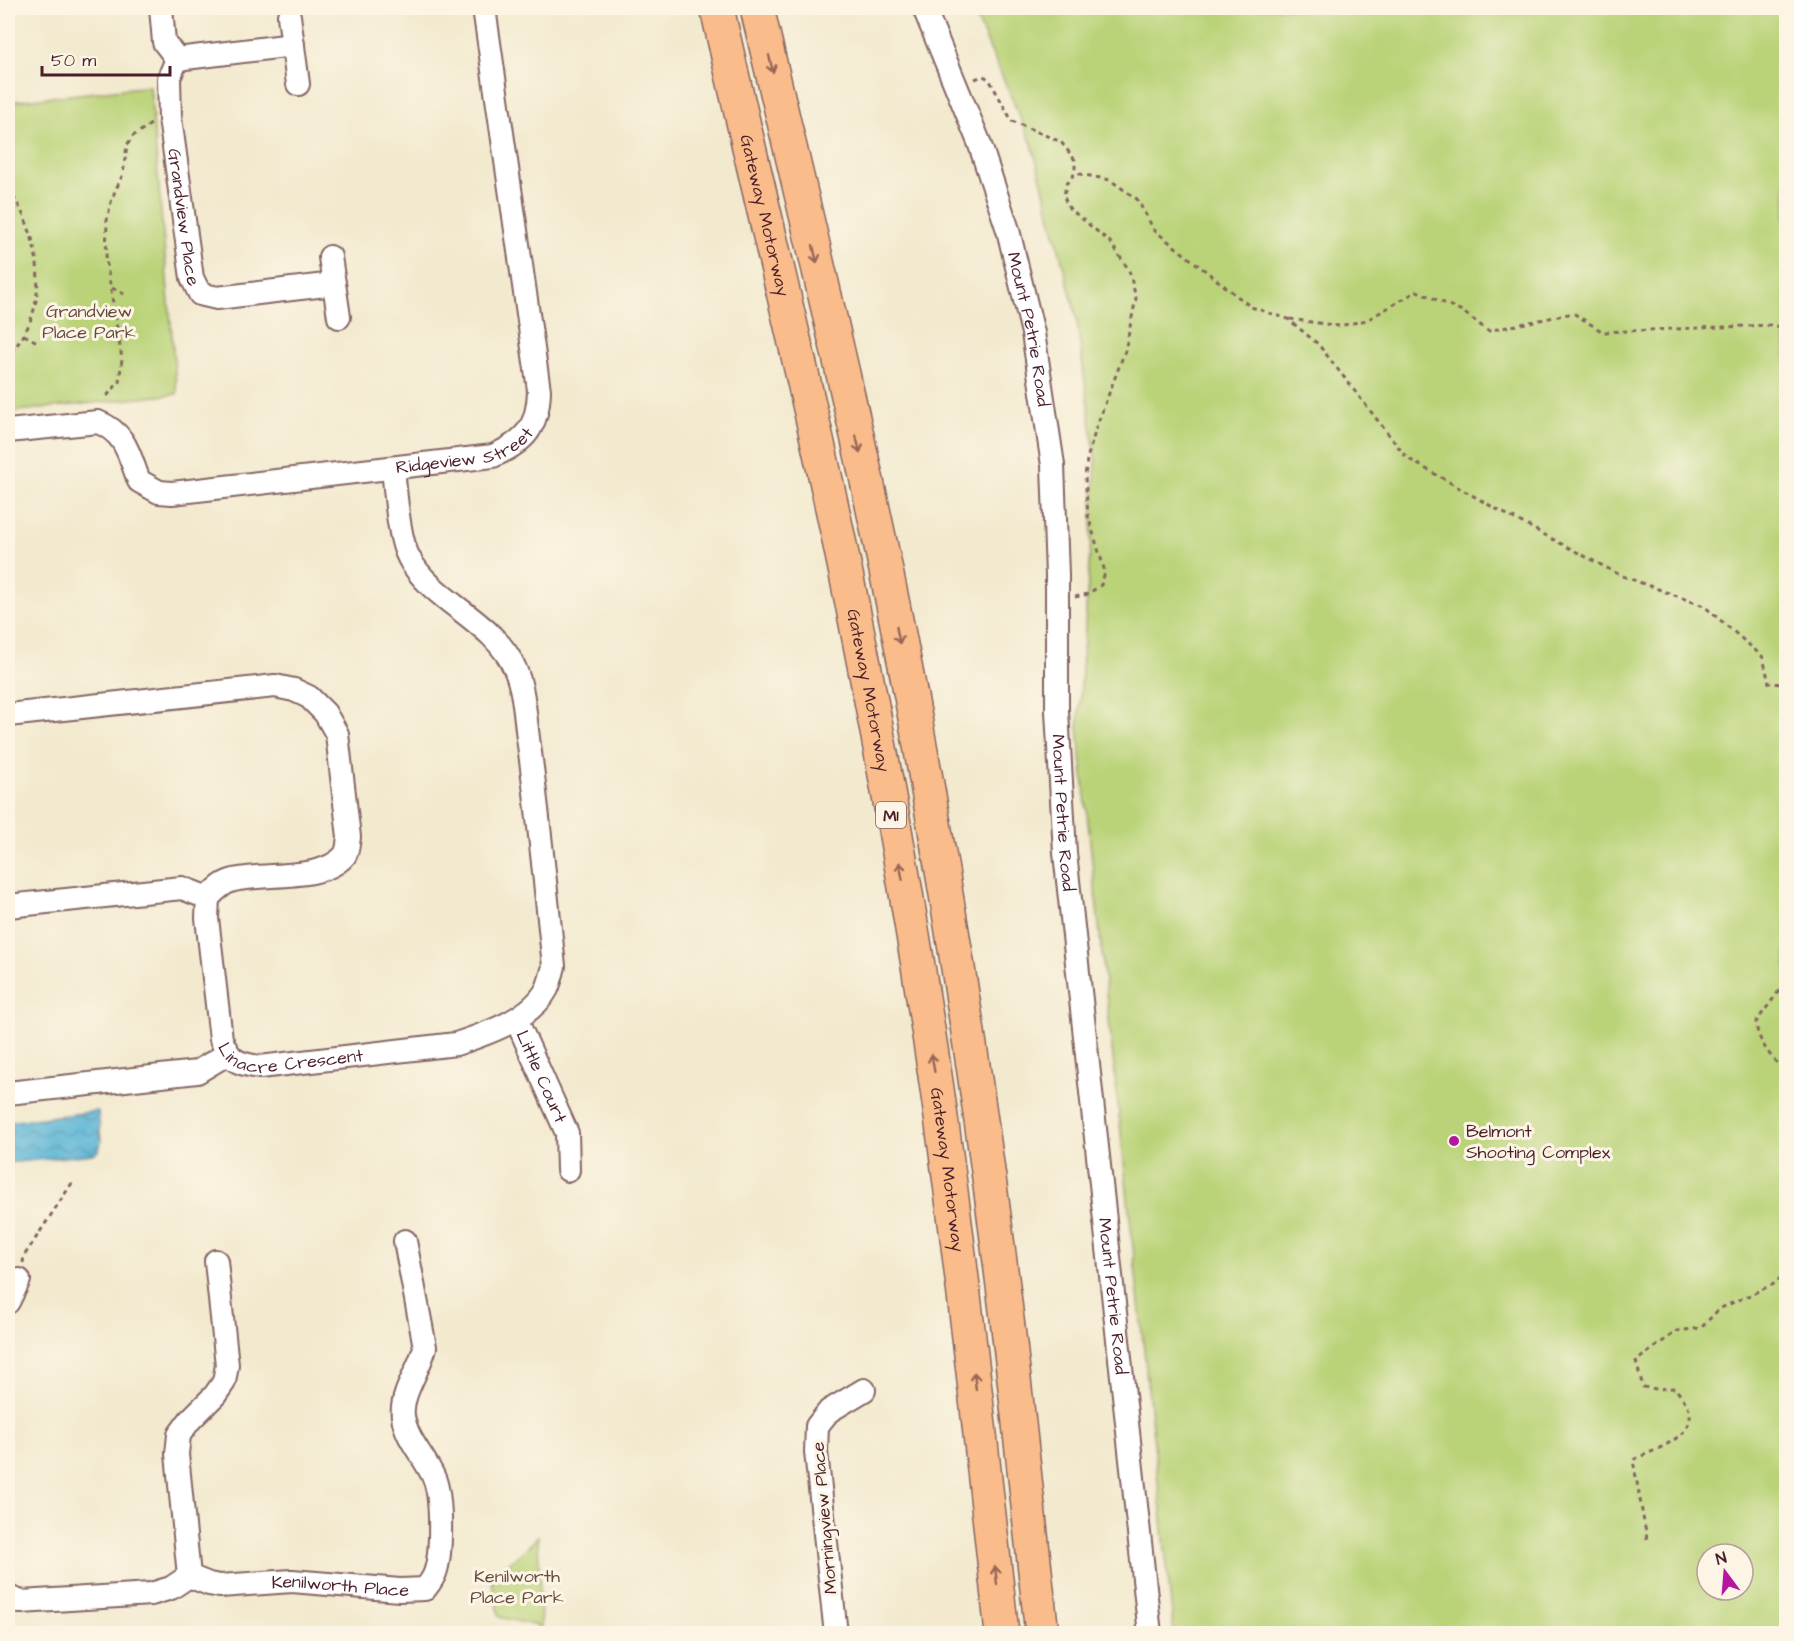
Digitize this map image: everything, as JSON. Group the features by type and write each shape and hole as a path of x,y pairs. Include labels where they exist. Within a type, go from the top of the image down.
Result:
{"highway":[{"name":"Gateway Motorway","path":"717,8 814,429 854,616 913,936 954,1215 1002,1634"},
{"name":"M1","path":"757,8 833,329 879,537 924,769 953,937 993,1206 1042,1634"}],"street":[{"path":"161,8 164,42 177,59 293,45"},
{"name":"Ridgeview Street","path":"8,431 98,422 105,424 121,437 139,481 159,492 172,493 493,456 513,448 528,432 538,411 539,390 484,8"},
{"name":"Mount Petrie Road","path":"924,8 979,142 1008,230 1033,333 1053,465 1057,600 1057,711 1065,853 1150,1634"},
{"path":"289,16 298,84"},
{"name":"Grandview Place","path":"177,59 169,78 170,118 192,278 200,294 217,298 334,284"},
{"path":"330,257 339,317"},
{"name":"Linacre Crescent","path":"208,898 207,918 221,1039 227,1054 242,1065 260,1067 456,1044 487,1034 516,1019 529,1009 546,990 554,966 532,765 520,686 509,657 496,640 418,574 403,546 393,469"},
{"path":"8,715 275,686 294,690 309,697 325,713 337,734 349,837 346,853 335,864 318,871 232,880 208,898 182,888 8,906"},
{"name":"Little Court","path":"516,1019 567,1133 568,1170"},
{"path":"8,1093 197,1072 227,1054"},
{"name":"Kenilworth Place","path":"189,1576 220,1586 292,1581 400,1590 425,1589 435,1575 439,1557 439,1492 434,1477 405,1427 403,1413 404,1399 422,1361 425,1347 405,1241"},
{"path":"8,1597 21,1602 151,1594 171,1588 189,1576 177,1454 179,1435 224,1382 227,1365 216,1261"},
{"path":"8,1302 19,1280"},
{"name":"Morningview Place","path":"836,1634 816,1452 817,1425 829,1412 864,1390"}],"path":[{"path":"956,86 983,76 989,79 1011,121 1061,142 1075,160 1076,174 1066,184 1064,197 1069,208 1110,242 1129,270 1136,298 1125,351 1097,425 1087,459 1085,477 1089,516 1105,572 1101,585 1088,594 1057,600"},
{"path":"107,396 119,382 122,359 106,260 107,220 112,198 123,174 127,145 133,136 146,126 170,118"},
{"path":"1076,174 1110,180 1137,199 1154,230 1251,307 1288,319 1339,326 1367,320 1417,291 1462,311 1488,331 1573,314 1603,332 1771,325 1786,328"},
{"path":"8,189 26,220 34,243 38,282 31,321 24,335 8,356"},
{"path":"112,288 126,295"},
{"path":"1288,319 1318,344 1407,458 1620,575 1704,606 1764,657 1769,682 1786,684"},
{"path":"24,335 39,343"},
{"path":"1786,985 1756,1022 1756,1030 1773,1059 1786,1072"},
{"path":"1779,991 1786,998"},
{"path":"19,1280 24,1257 74,1180"},
{"path":"1647,1539 1633,1460 1675,1440 1688,1426 1689,1409 1675,1388 1643,1387 1636,1361 1677,1331 1701,1328 1719,1309 1776,1283 1786,1271"}],"green space":[{"name":"Belmont Shooting Complex","path":"972,8 1786,8 1786,1633 1174,1633 1078,728 1096,463 1076,315 1032,144"},
{"name":"Grandview Place Park","path":"150,86 177,394 8,412 8,102"},
{"name":"Kenilworth Place Park","path":"538,1536 541,1627 499,1617 490,1572 516,1557"}],"water":[{"path":"98,1111 101,1141 99,1151 93,1154 8,1163 8,1122"}],"place":[{"name":"Belmont Shooting Complex","path":"1454,1141"}]}
